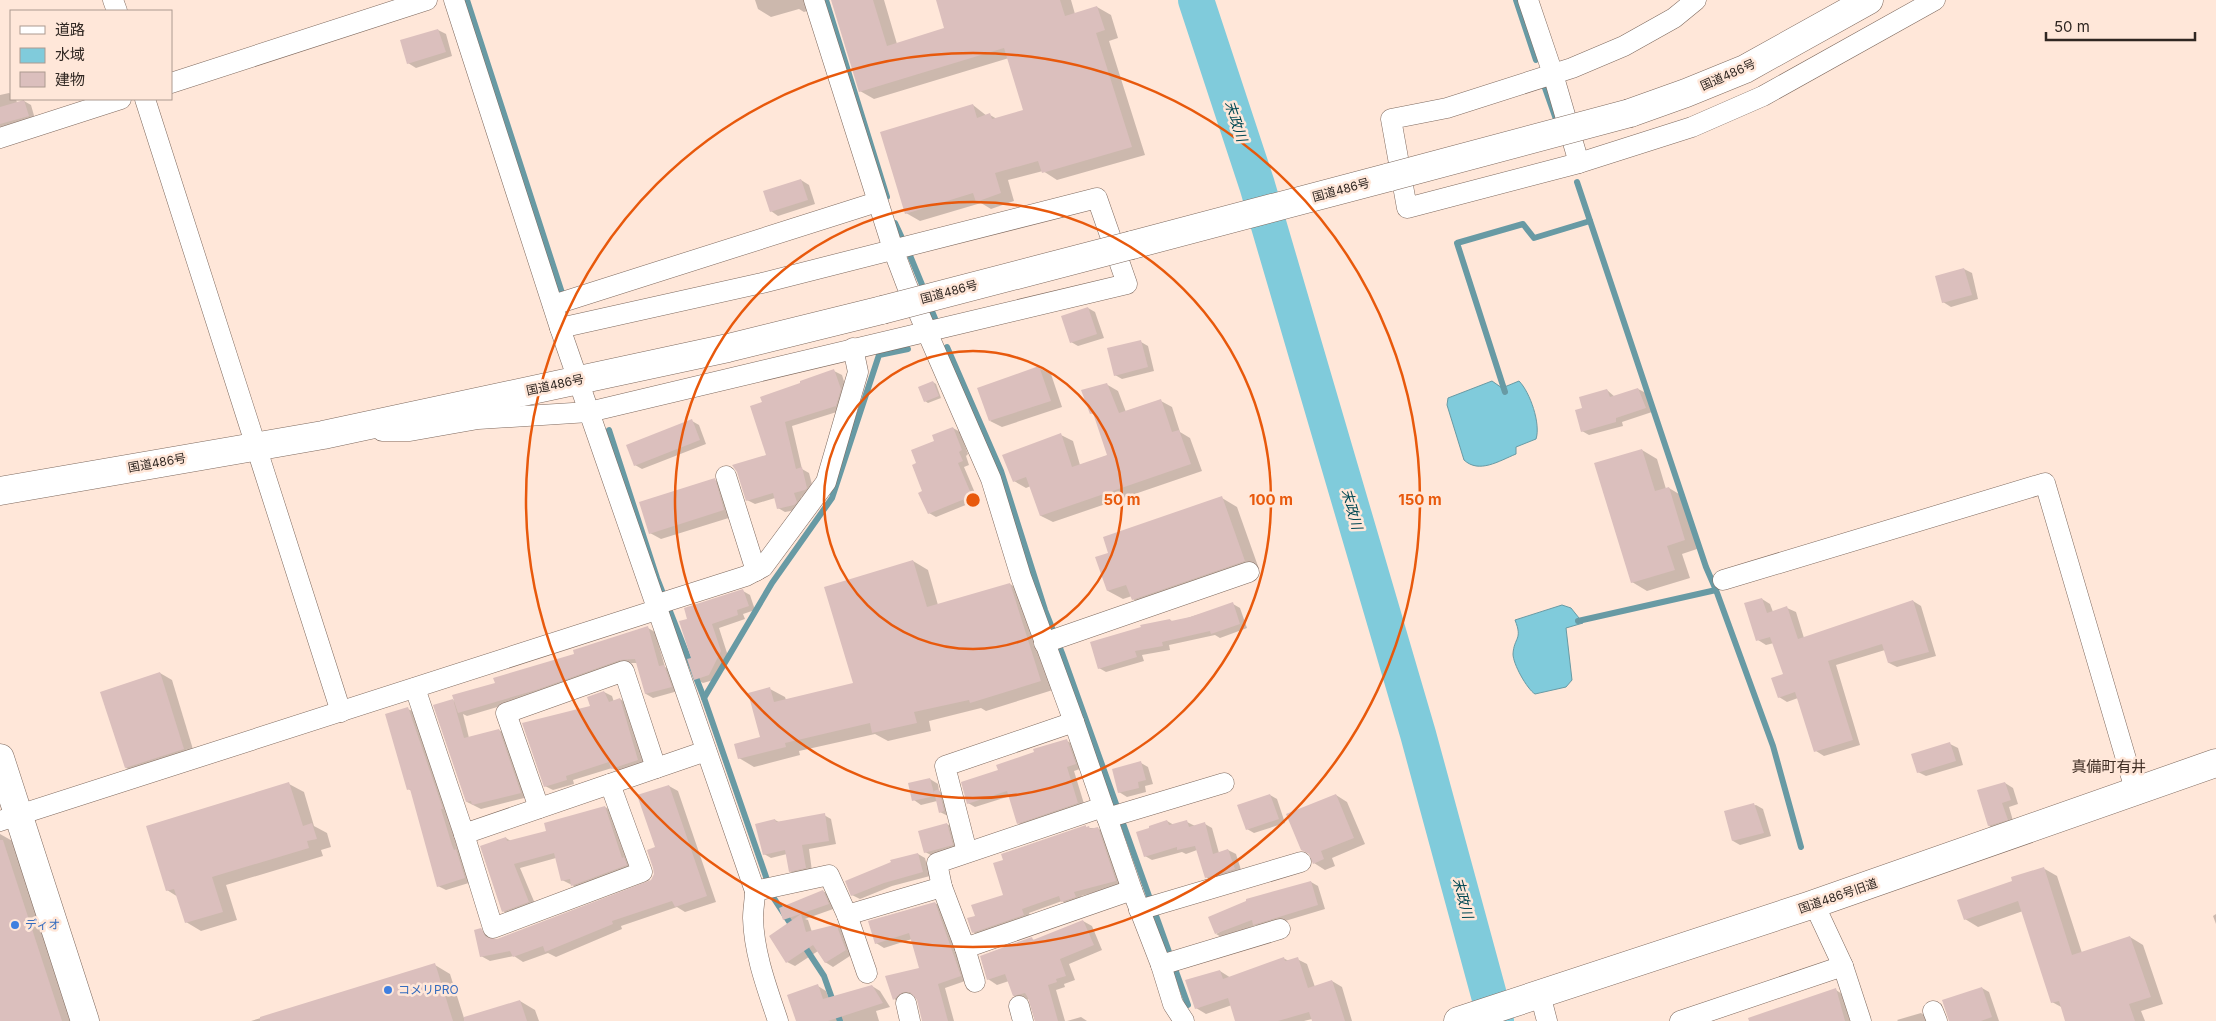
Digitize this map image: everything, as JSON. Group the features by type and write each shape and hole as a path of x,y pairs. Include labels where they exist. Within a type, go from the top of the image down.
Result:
{"main road":[{"name":"国道486号","path":"0,491 343,431 728,348 1298,202 1630,113 1745,69 1869,0"},
{"path":"0,758 9,818 85,1021"},
{"name":"国道486号旧道","path":"1464,1019 1814,904 2136,793 2216,763"}],"street":[{"path":"172,83 427,0"},
{"path":"454,0 560,328 589,412 661,604 706,751 764,889 753,917 762,973 778,1021"},
{"path":"814,0 877,202 902,246 928,331 991,479 1053,640 1074,722 1112,814 1132,890 1148,907 1169,962 1173,1004 1184,1021"},
{"path":"1528,0 1553,74 1579,163"},
{"path":"1696,0 1674,18 1624,46 1572,68 1447,108 1391,119 1407,208 1579,163 1692,127 1763,96 1935,0"},
{"path":"0,138 118,100"},
{"path":"145,100 341,712"},
{"path":"343,431 410,431 478,419 589,412 1127,284 1097,198 762,283 560,328"},
{"path":"553,305 877,202"},
{"path":"9,818 415,688 756,571 763,567 826,482 858,372 853,348"},
{"path":"726,476 756,571"},
{"path":"1722,580 2045,483 2136,793"},
{"path":"1053,640 1249,572"},
{"path":"539,808 506,713 624,671 656,768"},
{"path":"415,688 493,928 642,872 610,784"},
{"path":"968,852 946,766 1074,722"},
{"path":"464,834 706,751"},
{"path":"975,982 965,948 942,887 937,863 968,852 1224,783"},
{"path":"1148,907 1301,862"},
{"path":"764,889 829,875 847,915 867,973"},
{"path":"847,915 942,887"},
{"path":"965,948 1132,890"},
{"path":"1814,904 1843,966 1861,1021"},
{"path":"1169,962 1280,929"},
{"path":"1680,1021 1843,966"},
{"path":"1540,994 1547,1021"}],"water":[{"path":"1492,381 1502,388 1519,381 1523,386 1531,400 1536,417 1536,439 1516,447 1516,454 1496,463 1476,466 1464,460 1447,405 1448,398"},
{"path":"1562,605 1571,608 1583,623 1566,628 1572,680 1566,687 1535,694 1518,670 1514,658 1514,648 1518,635 1515,620"}],"building":[{"path":"831,0 873,0 887,46 944,28 936,0 1060,0 1065,16 1097,6 1105,30 1096,33 1132,147 1042,173 1038,161 995,173 1001,193 976,202 973,193 905,214 880,132 973,104 977,118 990,113 992,119 1023,110 1004,48 859,92"},
{"path":"438,29 446,52 407,64 400,40"},
{"path":"24,100 29,116 0,124 0,107"},
{"path":"801,179 808,200 770,212 763,191"},
{"path":"1964,268 1972,295 1942,303 1935,276"},
{"path":"1088,307 1097,334 1070,343 1061,316"},
{"path":"1141,340 1148,367 1114,376 1107,348"},
{"path":"1039,366 1051,401 989,421 977,388"},
{"path":"834,369 841,389 836,406 785,422 796,469 802,467 807,488 794,493 797,502 794,505 777,509 773,493 746,501 737,472 732,465 766,455 750,406 762,402 760,397"},
{"path":"933,381 939,396 924,402 918,387"},
{"path":"1107,383 1119,413 1161,399 1172,432 1179,430 1191,464 1040,516 1026,477 1013,482 1002,455 1061,433 1072,467 1107,455 1093,413 1090,414 1081,390"},
{"path":"1638,388 1646,408 1616,418 1616,422 1581,432 1575,410 1582,408 1579,397 1607,389 1610,397"},
{"path":"692,419 700,440 634,466 626,445"},
{"path":"953,427 962,450 959,452 963,461 958,463 972,496 928,514 918,493 922,491 912,465 916,463 911,450 934,441 932,435"},
{"path":"1642,449 1655,491 1669,487 1685,540 1667,546 1675,570 1631,583 1594,463"},
{"path":"715,478 724,510 649,534 639,502"},
{"path":"1222,496 1245,561 1132,600 1126,585 1107,591 1095,557 1108,553 1103,537"},
{"path":"913,560 927,607 1010,583 1041,681 970,703 969,700 914,712 917,723 872,733 870,723 785,743 786,747 738,759 734,744 760,737 748,693 770,687 774,702 853,683 824,587"},
{"path":"743,589 749,606 737,610 738,615 712,624 721,651 709,675 694,680 687,659 691,658 679,621 687,619 684,608"},
{"path":"1762,598 1767,613 1787,606 1798,639 1913,600 1929,652 1888,663 1882,644 1828,661 1853,740 1814,752 1795,692 1778,698 1771,678 1783,674 1770,637 1756,641 1744,603"},
{"path":"1233,602 1240,624 1211,634 1210,631 1162,642 1163,646 1135,651 1137,657 1098,669 1090,642 1141,627 1140,625 1190,617"},
{"path":"648,626 659,666 664,665 672,687 645,694 635,659 620,660 536,690 458,713 452,695 495,683 493,678 574,654 573,650"},
{"path":"160,672 184,749 125,768 100,692"},
{"path":"604,691 609,702 620,698 638,760 611,769 609,762 566,776 567,780 544,787 522,723 590,706 587,697"},
{"path":"453,699 464,738 499,729 521,793 472,805 471,801 466,802 433,705"},
{"path":"408,707 443,809 441,809 452,845 454,850 456,849 465,878 437,887 410,789 407,790 385,714"},
{"path":"1067,739 1076,764 1067,767 1078,803 1017,824 1007,791 967,804 961,782 998,770 996,765 1034,752 1033,749"},
{"path":"1950,742 1956,761 1917,773 1911,754"},
{"path":"1141,761 1146,780 1138,782 1139,788 1118,793 1112,769"},
{"path":"930,778 934,793 934,791 939,789 944,811 939,813 935,796 912,801 908,783"},
{"path":"289,782 303,826 312,823 317,839 307,841 309,848 212,877 223,912 185,923 174,889 166,891 146,826"},
{"path":"2005,782 2011,800 2002,803 2008,820 1988,826 1977,790"},
{"path":"669,785 707,896 675,907 672,901 612,921 613,924 545,952 543,946 513,957 510,951 480,957 474,930 481,928 486,937 497,939 651,880 654,874 647,850 655,847 637,795"},
{"path":"1270,794 1279,819 1246,830 1237,805"},
{"path":"1336,794 1354,838 1321,851 1324,859 1313,864 1309,854 1301,850 1286,814"},
{"path":"1754,803 1764,833 1732,841 1724,811"},
{"path":"605,806 622,858 624,857 627,865 571,886 570,879 561,881 554,853 514,864 529,902 502,912 480,846 506,837 507,841 546,831 544,823"},
{"path":"825,813 829,841 802,845 806,868 789,872 785,850 763,855 755,824 775,819 776,822"},
{"path":"1167,820 1169,825 1187,820 1189,827 1205,822 1213,854 1228,849 1235,869 1205,878 1195,846 1177,850 1177,847 1144,857 1136,832"},
{"path":"947,823 953,845 924,853 918,831"},
{"path":"1086,825 1090,829 1098,827 1116,881 1074,892 1076,897 1061,902 1059,896 1022,909 1024,915 972,933 967,918 975,916 971,905 1003,895 993,863 1003,860 1001,854"},
{"name":"ディオ","path":"0,840 3,840 62,1021 0,1021"},
{"path":"918,853 923,872 884,883 851,896 845,881 891,862 890,860"},
{"path":"2044,867 2072,955 2130,936 2151,997 2129,1004 2135,1021 2065,1021 2059,1001 2051,1003 2018,901 1964,920 1957,900 2012,881 2011,877"},
{"path":"1311,881 1318,905 1253,925 1252,920 1215,934 1208,917 1246,901 1246,899"},
{"path":"823,890 829,904 783,920 779,908"},
{"path":"935,902 961,976 938,984 948,1021 922,1021 917,1000 910,992 903,992 893,1000 885,976 919,968 909,933 875,944 868,921"},
{"path":"801,914 806,932 838,924 846,950 825,963 813,945 786,963 769,936"},
{"path":"1083,920 1094,945 1060,959 1066,976 1056,979 1057,982 1048,985 1058,1021 1035,1021 1025,993 1013,996 1005,974 987,980 980,956 1032,937 1033,940"},
{"path":"1284,957 1285,961 1298,957 1308,988 1332,980 1345,1021 1312,1021 1309,1012 1278,1021 1235,1021 1228,998 1195,1009 1185,980 1220,970 1223,979"},
{"path":"435,963 453,1021 260,1021 260,1017"},
{"path":"818,984 823,999 872,985 883,1003 828,1021 796,1021 787,995"},
{"path":"1982,987 1992,1017 1981,1021 1949,1021 1942,1000"},
{"path":"1836,988 1845,1021 1749,1021 1748,1018"},
{"path":"520,1000 527,1021 464,1021 464,1017"}],"waterway":[{"path":"467,0 562,293"},
{"path":"826,0 887,197"},
{"name":"末政川","path":"1196,0 1257,185 1418,734 1496,1021"},
{"path":"1516,0 1536,60"},
{"path":"1545,88 1557,122"},
{"path":"1577,182 1706,567 1773,746 1801,847"},
{"path":"1505,392 1457,243 1523,224 1534,238 1590,221"},
{"path":"895,223 925,292"},
{"path":"929,304 936,321"},
{"path":"947,347 1001,471 1045,610 1188,1005"},
{"path":"704,698 772,583 832,498 879,355 908,349"},
{"path":"609,430 657,578 704,698 773,897 794,929"},
{"path":"1578,621 1716,590"},
{"path":"803,944 824,976 840,1021"}],"place":[{"name":"ディオ","path":"15,925"},
{"name":"コメリPRO","path":"388,990"}],"district":[{"name":"真備町有井","path":"2109,767"}]}
